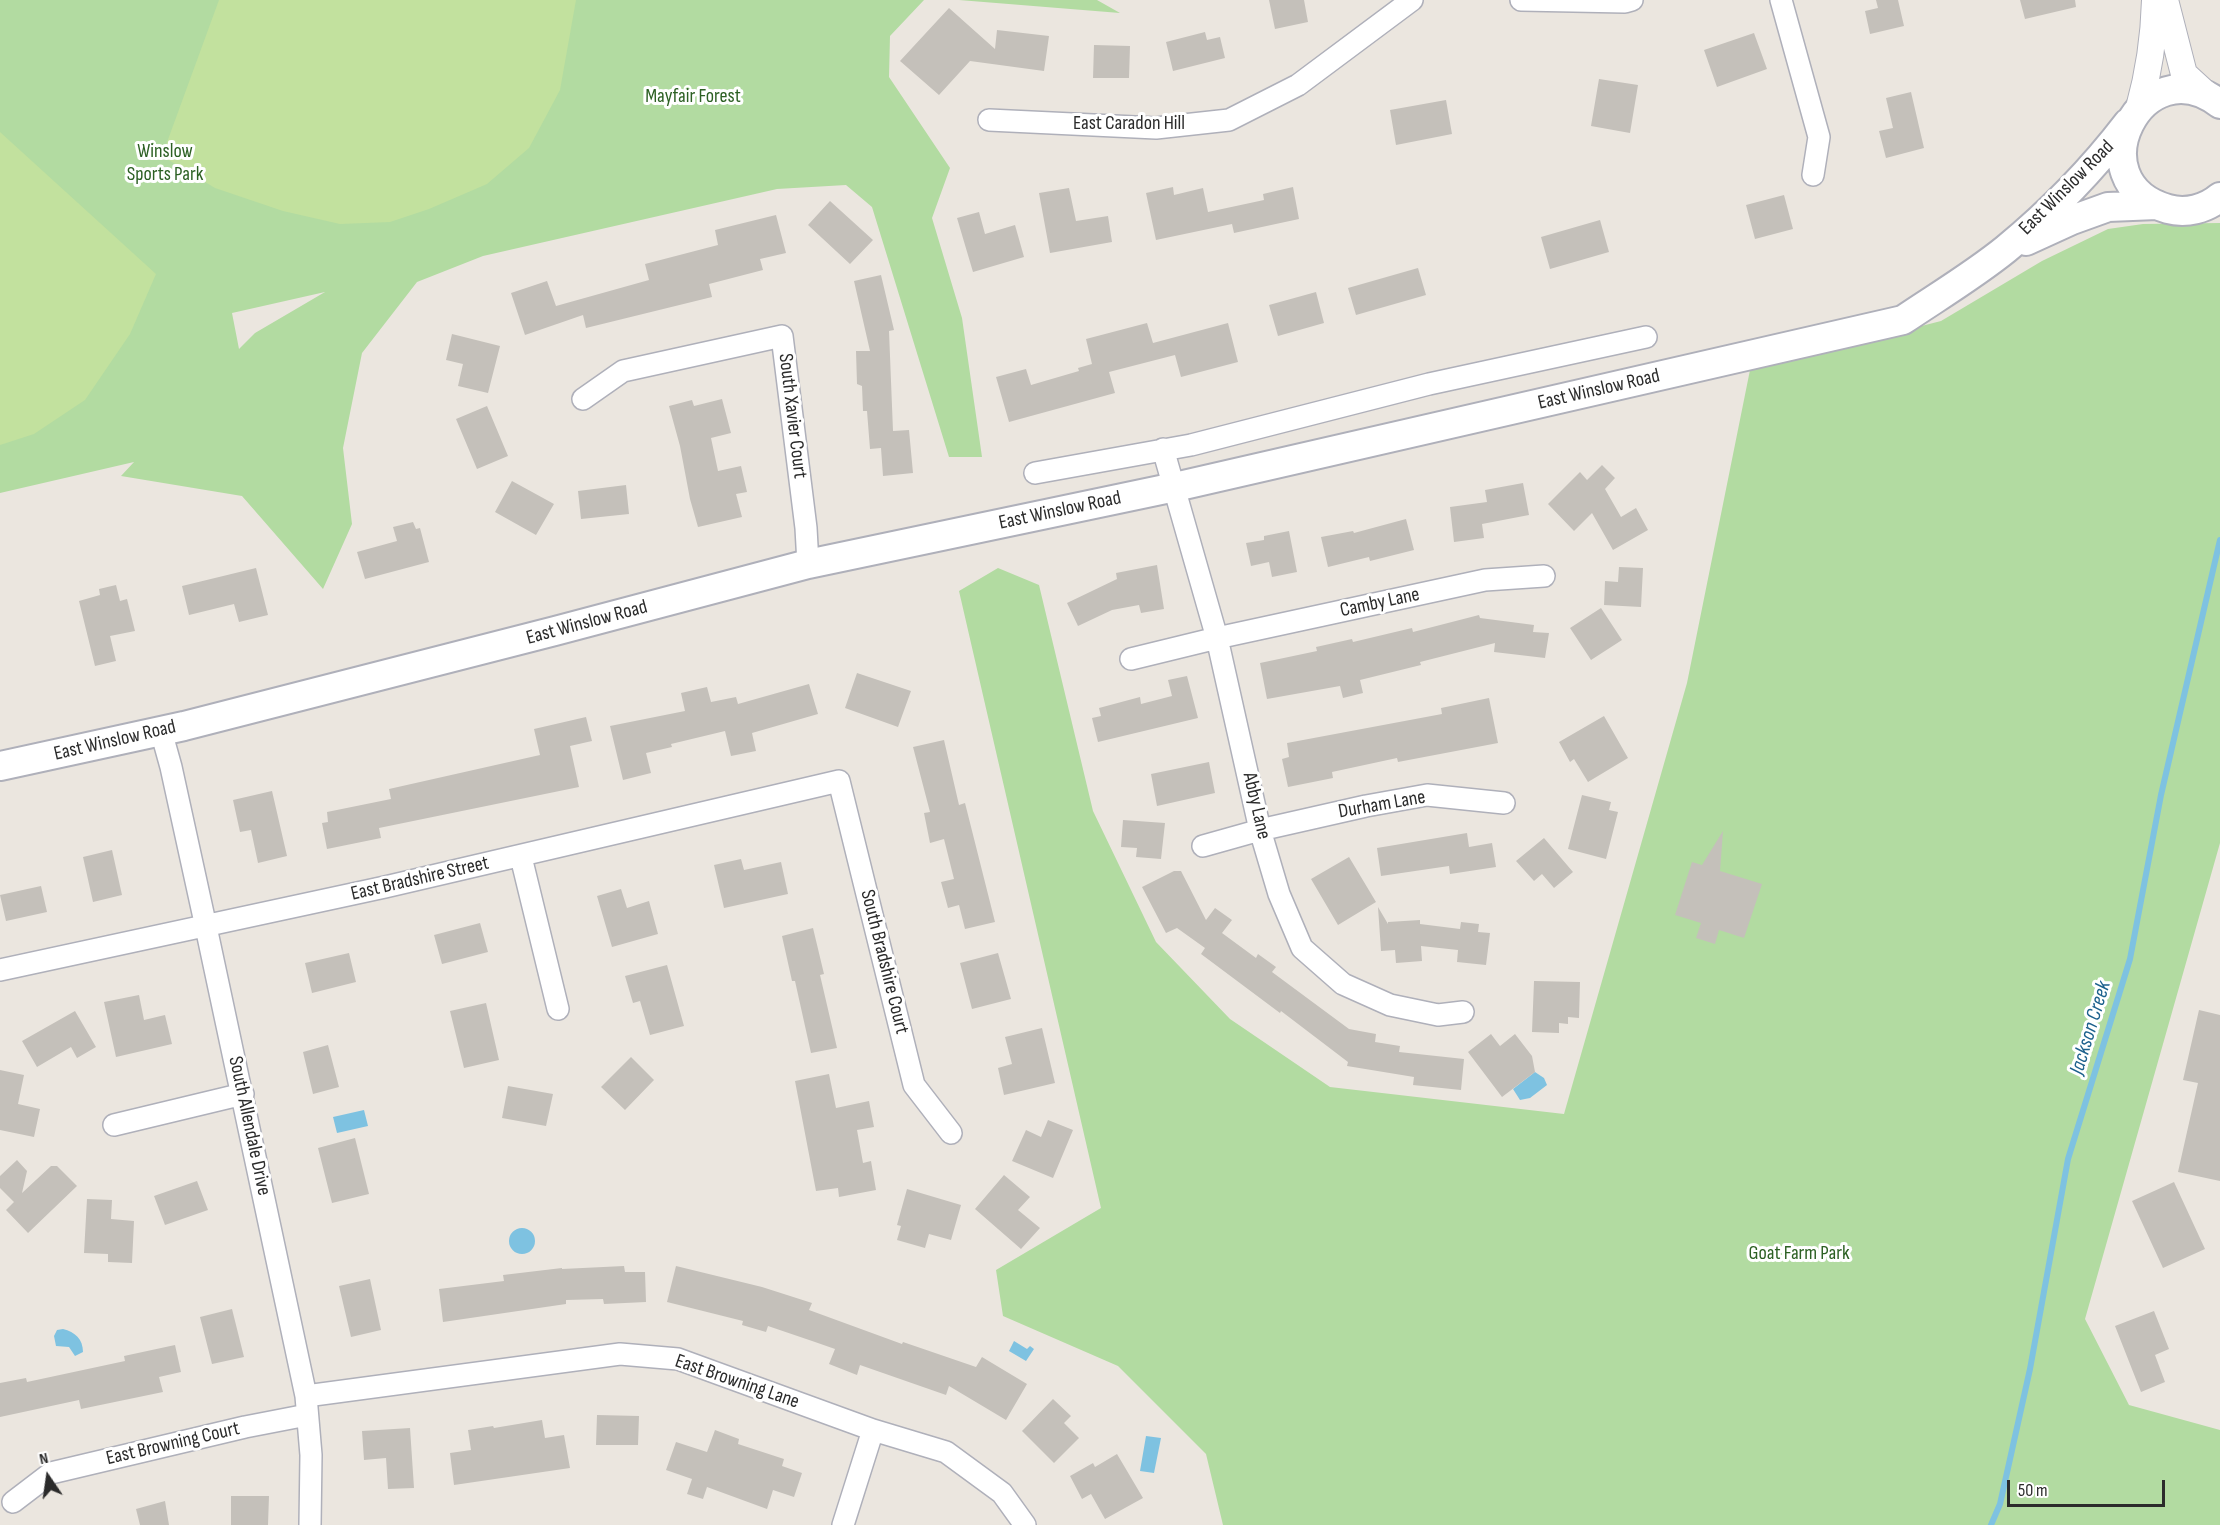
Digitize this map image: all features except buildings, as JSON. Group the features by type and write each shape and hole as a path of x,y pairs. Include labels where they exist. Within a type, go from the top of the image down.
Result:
{"main road":[{"path":"2157,206 2130,182 2124,168 2121,154 2123,138 2133,116 2149,99 2177,90 2192,90 2216,100"},
{"name":"East Winslow Road","path":"0,766 161,732 808,564 1175,487 1903,320 2005,250 2059,201 2100,159 2133,116"},
{"name":"East Winslow Road","path":"2005,250 2072,220 2108,207 2157,206 2177,211 2197,209 2220,197"}],"street":[{"name":"East Caradon Hill","path":"989,120 1156,128 1230,120 1298,85 1412,0"},
{"path":"1521,0 1632,0"},
{"path":"1781,0 1818,137 1813,175"},
{"path":"2133,116 2149,72 2154,34 2155,0"},
{"path":"2165,0 2184,74 2216,100"},
{"name":"South Xavier Court","path":"583,399 623,370 782,336 806,528 808,564"},
{"name":"East Winslow Road","path":"1035,473 1163,448 1191,445 1429,384 1646,338"},
{"path":"1163,448 1175,487"},
{"name":"Abby Lane","path":"1175,487 1217,638 1260,830 1279,894 1302,948 1343,984 1390,1005 1437,1015 1463,1012"},
{"name":"Camby Lane","path":"1131,659 1485,580 1544,576"},
{"name":"South Allendale Drive","path":"161,732 243,1094 307,1406 311,1455 310,1525"},
{"name":"East Bradshire Street","path":"0,970 521,857 839,781"},
{"name":"South Bradshire Court","path":"839,781 914,1084 951,1133"},
{"name":"Durham Lane","path":"1203,846 1260,830 1427,795 1504,803"},
{"path":"521,857 558,1008"},
{"path":"114,1125 243,1094"},
{"name":"East Browning Lane","path":"307,1406 620,1354 678,1359 873,1430 946,1452 1002,1493 1025,1525"},
{"name":"East Browning Court","path":"13,1502 51,1473 245,1427 307,1406"},
{"path":"843,1525 873,1430"}],"green space":[{"name":"Winslow Sports Park","path":"0,0 924,0 890,36 889,77 950,168 932,218 962,318 982,457 949,457 872,207 846,185 777,189 483,256 417,282 362,353 343,448 352,524 323,589 242,496 121,476 134,462 0,493","holes":["325,292 255,333 239,349 232,313"]},
{"path":"219,0 576,0 560,90 529,148 487,184 429,209 390,222 340,224 283,211 215,188 162,156"},
{"path":"959,0 1097,0 1120,13"},
{"path":"0,132 156,274 130,334 85,400 34,434 0,445"},
{"name":"Goat Farm Park","path":"2220,223 2220,843 2085,1319 2129,1405 2220,1430 2220,1525 1223,1525 1206,1454 1118,1366 1003,1316 996,1270 1101,1208 959,591 998,568 1039,585 1093,811 1156,942 1230,1019 1330,1087 1564,1114 1687,683 1750,370 1941,321 2042,261 2108,229 2143,224"}],"water":[{"path":"1535,1072 1544,1078 1547,1085 1530,1098 1520,1100 1513,1089"},
{"path":"364,1110 368,1126 337,1133 333,1117"},
{"path":"522,1228 531,1232 535,1241 531,1250 522,1254 513,1250 509,1241 513,1232"},
{"path":"63,1329 78,1337 82,1343 83,1352 75,1356 69,1347 56,1346 54,1336 57,1330"},
{"path":"1014,1341 1027,1349 1030,1346 1034,1349 1026,1361 1009,1351"},
{"path":"1146,1436 1161,1438 1154,1473 1140,1471"}],"waterway":[{"name":"Jackson Creek","path":"1991,1525 2000,1504 2030,1369 2068,1159 2130,959 2161,795 2220,540"}],"park label":[{"name":"Mayfair Forest","path":"693,97"}]}
